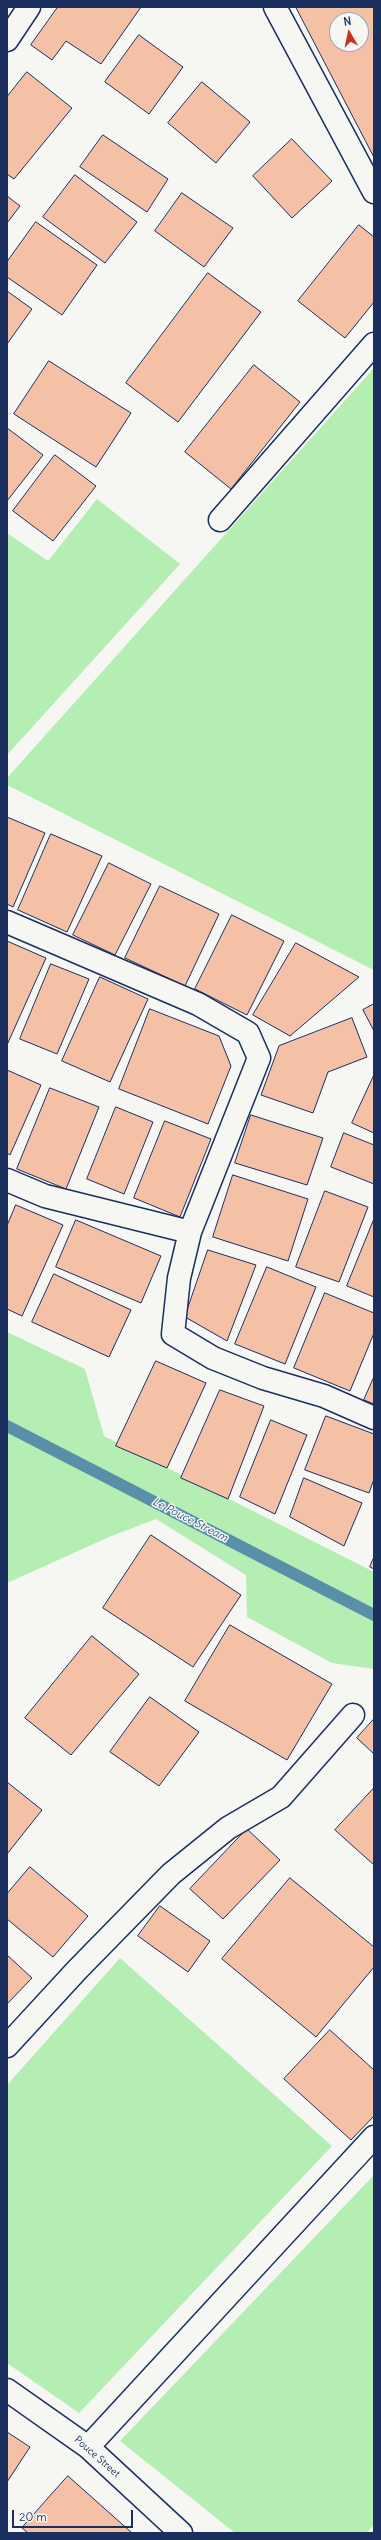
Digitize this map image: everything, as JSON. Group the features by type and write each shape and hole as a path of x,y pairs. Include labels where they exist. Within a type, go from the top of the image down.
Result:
{"street":[{"path":"7,40 29,7"},
{"path":"275,7 374,192"},
{"path":"220,520 374,344"},
{"path":"7,922 198,1004 248,1033 259,1058 190,1232 179,1278 173,1334 213,1358 263,1378 324,1396 374,1418"},
{"path":"7,1180 44,1196 190,1232"},
{"path":"7,2046 77,1970 171,1874 228,1828 281,1797 353,1715"},
{"path":"88,2447 374,2137"},
{"name":"Pouce Street","path":"7,2390 88,2447 181,2533"}],"green space":[{"path":"374,368 374,970 7,785 7,778"},
{"path":"97,499 180,564 7,755 7,533 48,561"},
{"path":"7,1332 85,1369 104,1436 374,1572 374,1669 332,1663 247,1617 246,1575 156,1519 109,1537 7,1583"},
{"path":"120,1958 332,2146 79,2413 7,2363 7,2085"},
{"path":"374,2175 374,2525 366,2533 235,2533 120,2441"}],"building":[{"path":"58,7 141,7 101,64 66,41 52,60 31,45"},
{"path":"296,7 374,7 374,157"},
{"path":"139,35 183,67 149,114 105,82"},
{"path":"27,72 72,108 14,179 7,174 7,97"},
{"path":"202,82 250,122 216,163 168,123"},
{"path":"103,135 168,179 147,212 80,167"},
{"path":"292,139 332,181 292,218 253,176"},
{"path":"75,175 137,222 105,263 43,217"},
{"path":"182,193 233,228 204,267 155,231"},
{"path":"7,196 20,206 7,223"},
{"path":"36,222 97,265 62,315 7,277 7,262"},
{"path":"359,225 374,237 374,302 345,338 298,301"},
{"path":"208,273 261,312 178,422 126,383"},
{"path":"7,291 32,309 7,344"},
{"path":"49,361 131,413 96,467 14,414"},
{"path":"254,365 300,402 231,489 185,452"},
{"path":"7,428 43,455 7,501"},
{"path":"55,455 96,486 53,541 13,511"},
{"path":"7,817 45,833 13,907 7,904"},
{"path":"51,834 102,856 67,932 18,910"},
{"path":"109,863 151,884 115,955 73,935"},
{"path":"160,886 219,914 185,986 125,958"},
{"path":"232,915 284,941 247,1015 195,989"},
{"path":"7,941 46,958 7,1045"},
{"path":"296,943 359,977 290,1036 253,1015"},
{"path":"51,964 89,979 57,1054 20,1039"},
{"path":"100,977 148,999 110,1082 62,1061"},
{"path":"374,1004 374,1031 363,1010"},
{"path":"150,1009 219,1036 231,1066 208,1124 119,1089"},
{"path":"352,1018 367,1057 328,1072 313,1113 261,1095 279,1046"},
{"path":"7,1070 41,1085 10,1155 7,1153"},
{"path":"374,1075 374,1133 352,1123"},
{"path":"50,1088 99,1107 66,1189 17,1169"},
{"path":"116,1107 153,1122 124,1194 87,1179"},
{"path":"251,1115 323,1138 307,1185 235,1163"},
{"path":"165,1121 211,1139 180,1217 134,1198"},
{"path":"344,1133 374,1145 374,1184 331,1167"},
{"path":"233,1175 308,1199 288,1261 213,1237"},
{"path":"325,1191 368,1207 339,1282 296,1267"},
{"path":"16,1205 63,1225 22,1316 7,1309 7,1226"},
{"path":"374,1219 374,1297 347,1286"},
{"path":"76,1220 161,1256 141,1303 56,1267"},
{"path":"208,1250 256,1265 227,1341 185,1317"},
{"path":"267,1267 316,1287 285,1364 235,1344"},
{"path":"54,1274 131,1310 109,1357 32,1322"},
{"path":"325,1293 374,1313 374,1333 350,1391 294,1368"},
{"path":"156,1361 206,1383 167,1468 116,1446"},
{"path":"374,1377 374,1404 364,1400"},
{"path":"220,1390 264,1406 228,1499 181,1478"},
{"path":"326,1416 374,1434 374,1479 369,1493 305,1470"},
{"path":"271,1420 307,1435 275,1514 240,1497"},
{"path":"304,1478 362,1503 344,1546 290,1517"},
{"path":"151,1535 241,1595 193,1667 103,1608"},
{"path":"374,1557 374,1569 370,1567"},
{"path":"230,1625 332,1684 287,1760 185,1701"},
{"path":"92,1636 139,1674 71,1755 25,1718"},
{"path":"150,1697 199,1732 159,1786 110,1752"},
{"path":"374,1719 374,1754 357,1738"},
{"path":"7,1782 42,1810 7,1854"},
{"path":"374,1788 374,1865 335,1830"},
{"path":"247,1829 280,1860 223,1919 190,1889"},
{"path":"30,1867 88,1916 53,1957 7,1919 7,1894"},
{"path":"290,1878 374,1947 374,1967 316,2037 222,1959"},
{"path":"160,1906 210,1941 188,1972 138,1936"},
{"path":"7,1955 32,1978 7,2004"},
{"path":"330,2030 374,2070 374,2116 351,2140 284,2079"},
{"path":"7,2432 30,2447 7,2482"},
{"path":"68,2476 132,2533 28,2533 22,2528"}],"waterway":[{"name":"Le Pouce Stream","path":"7,1426 374,1615"}]}
